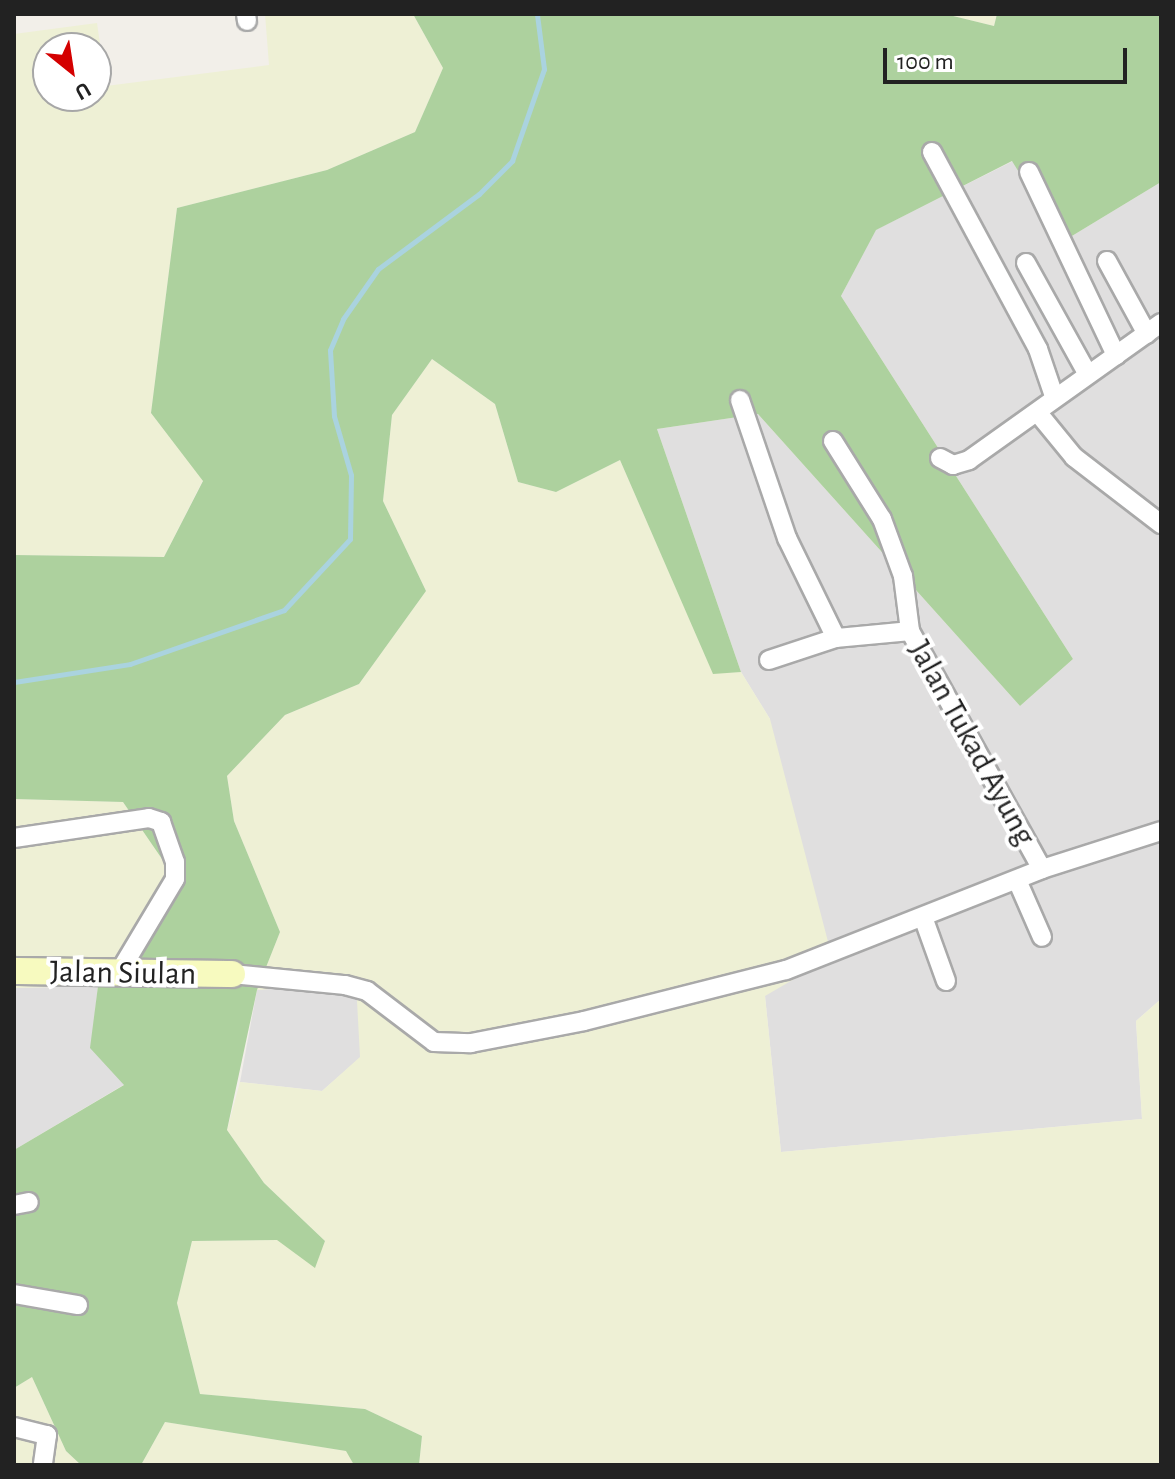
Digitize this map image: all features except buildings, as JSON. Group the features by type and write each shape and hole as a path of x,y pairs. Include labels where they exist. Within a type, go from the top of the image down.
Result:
{"street":[{"path":"932,152 1038,349 1054,396"},
{"path":"1029,172 1116,355"},
{"path":"940,458 960,464 1038,413 1054,396 1154,328 1107,261"},
{"path":"1026,263 1087,373"},
{"path":"740,400 787,538 836,638"},
{"path":"1038,413 1074,457 1161,524"},
{"name":"Jalan Tukad Ayung","path":"833,441 882,519 903,576 910,631 1042,869"},
{"path":"769,660 836,638 910,631"},
{"path":"14,838 149,818 161,822 177,870 175,879 120,971"},
{"path":"232,974 270,976 367,991 420,1035 450,1045 707,992 827,957 1042,869 1161,831"},
{"path":"1017,880 1042,937"},
{"path":"923,917 946,981"},
{"name":"Jalan Siulan","path":"14,971 232,974"},
{"path":"14,1294 78,1305"},
{"path":"14,1427 47,1435 43,1465"}],"shaded area":[{"path":"1013,161 1062,242 1161,182 1161,999 1136,1021 1142,1119 781,1152 765,996 770,719 741,672 657,429 758,414 1020,706 1073,659 841,296 875,230"},
{"path":"357,982 361,1057 322,1091 240,1082 257,990"},
{"path":"98,986 91,1048 125,1084 14,1150 14,988"}],"green space":[{"path":"265,14 413,14 443,68 415,132 327,170 177,208 151,413 203,480 164,557 14,555 14,34 97,23 98,32 32,32 32,112 112,112 112,85 269,65"},
{"path":"413,14 945,14 994,26 997,14 1161,14 1161,182 1062,242 1012,161 876,230 841,296 1073,659 1020,706 758,414 657,429 741,672 713,674 620,460 556,492 518,482 495,404 432,359 392,415 383,501 426,591 359,684 285,715 227,776 234,821 280,932 257,990 227,1130 264,1183 325,1241 315,1268 277,1240 192,1241 177,1303 200,1394 365,1409 422,1436 419,1465 354,1465 346,1451 165,1422 141,1465 81,1465 66,1451 32,1377 14,1388 14,1150 124,1085 90,1048 98,986 175,878 123,802 14,799 14,555 164,557 203,481 151,413 177,208 327,170 415,132 443,68"},
{"path":"945,14 997,14 994,26"},
{"path":"432,359 495,404 518,482 556,492 620,460 713,673 741,672 770,719 832,957 765,996 781,1152 1142,1119 1136,1021 1161,999 1161,1465 419,1465 422,1436 365,1409 200,1394 177,1303 192,1241 278,1240 315,1267 325,1241 264,1183 227,1130 240,1082 322,1091 360,1057 356,982 257,990 280,932 234,821 227,776 285,715 359,684 426,591 383,501 392,415"},
{"path":"14,799 123,802 175,878 98,986 14,988"},
{"path":"32,1377 66,1451 81,1465 14,1465 14,1388"},
{"path":"165,1422 347,1451 354,1465 141,1465"}],"waterway":[{"path":"14,682 130,664 284,610 350,539 351,475 334,416 330,350 343,319 378,269 479,194 512,161 544,69 537,14"}]}
